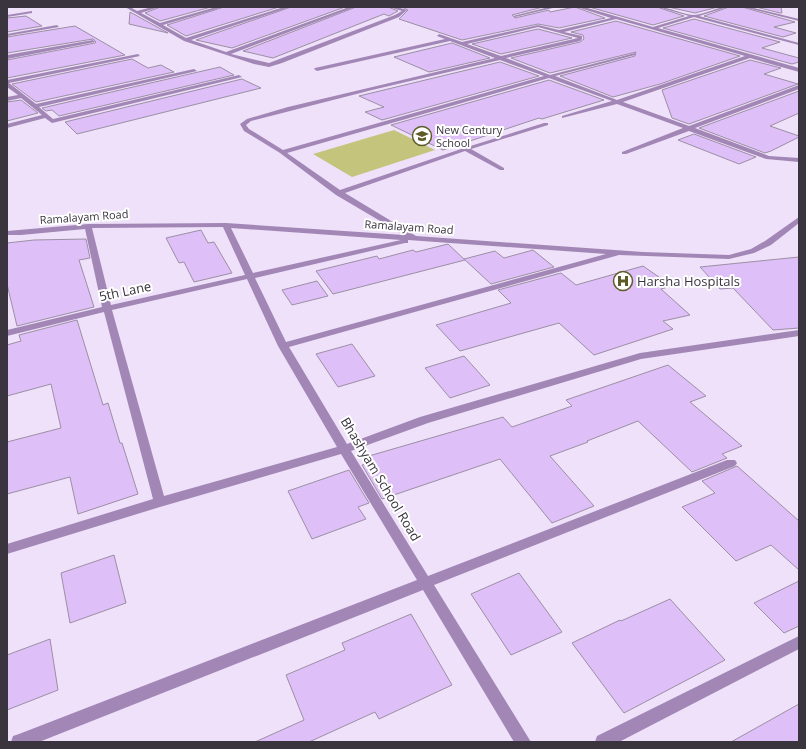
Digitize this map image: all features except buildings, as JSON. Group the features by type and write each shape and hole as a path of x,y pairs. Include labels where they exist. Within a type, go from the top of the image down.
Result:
{"street":[{"path":"127,7 186,40 226,54 269,65 396,16 405,10 391,7"},
{"path":"138,12 157,7"},
{"path":"159,25 221,7"},
{"path":"186,40 288,7"},
{"path":"226,54 353,7"},
{"path":"515,16 555,7"},
{"path":"579,7 799,70"},
{"path":"660,7 799,44"},
{"path":"653,28 726,7"},
{"path":"745,7 799,20"},
{"path":"7,16 30,12"},
{"path":"561,31 617,18"},
{"path":"7,35 57,26"},
{"path":"415,238 339,193 282,152 246,130 243,124 249,120 304,105 580,39 561,31 538,26 463,44"},
{"path":"439,35 768,158 799,160"},
{"path":"317,69 451,39"},
{"path":"7,57 93,41"},
{"path":"282,152 632,54"},
{"path":"7,83 138,55"},
{"path":"564,117 616,102 750,56"},
{"path":"35,106 194,71"},
{"path":"7,83 54,124 239,77"},
{"path":"624,153 799,87"},
{"path":"7,99 21,96"},
{"path":"7,126 46,116"},
{"path":"339,193 466,149 546,124"},
{"path":"466,149 502,169"},
{"name":"Ramalayam Road","path":"7,233 21,233 88,226 226,225 622,252 728,257 754,251 768,243 799,219"},
{"name":"Bhashyam School Road","path":"226,225 283,346 344,449 523,742"},
{"path":"88,226 107,308 160,502"},
{"name":"5th Lane","path":"7,333 107,308 250,277 415,238"},
{"path":"283,346 622,252"},
{"path":"7,549 160,502 344,449 424,420 640,356 799,334"},
{"path":"19,742 731,463"},
{"path":"603,742 799,642"}],"shaded area":[{"path":"394,130 435,150 352,177 313,154"}],"place":[{"name":"New Century School","path":"422,136"},
{"name":"Harsha Hospitals","path":"623,281"}]}
